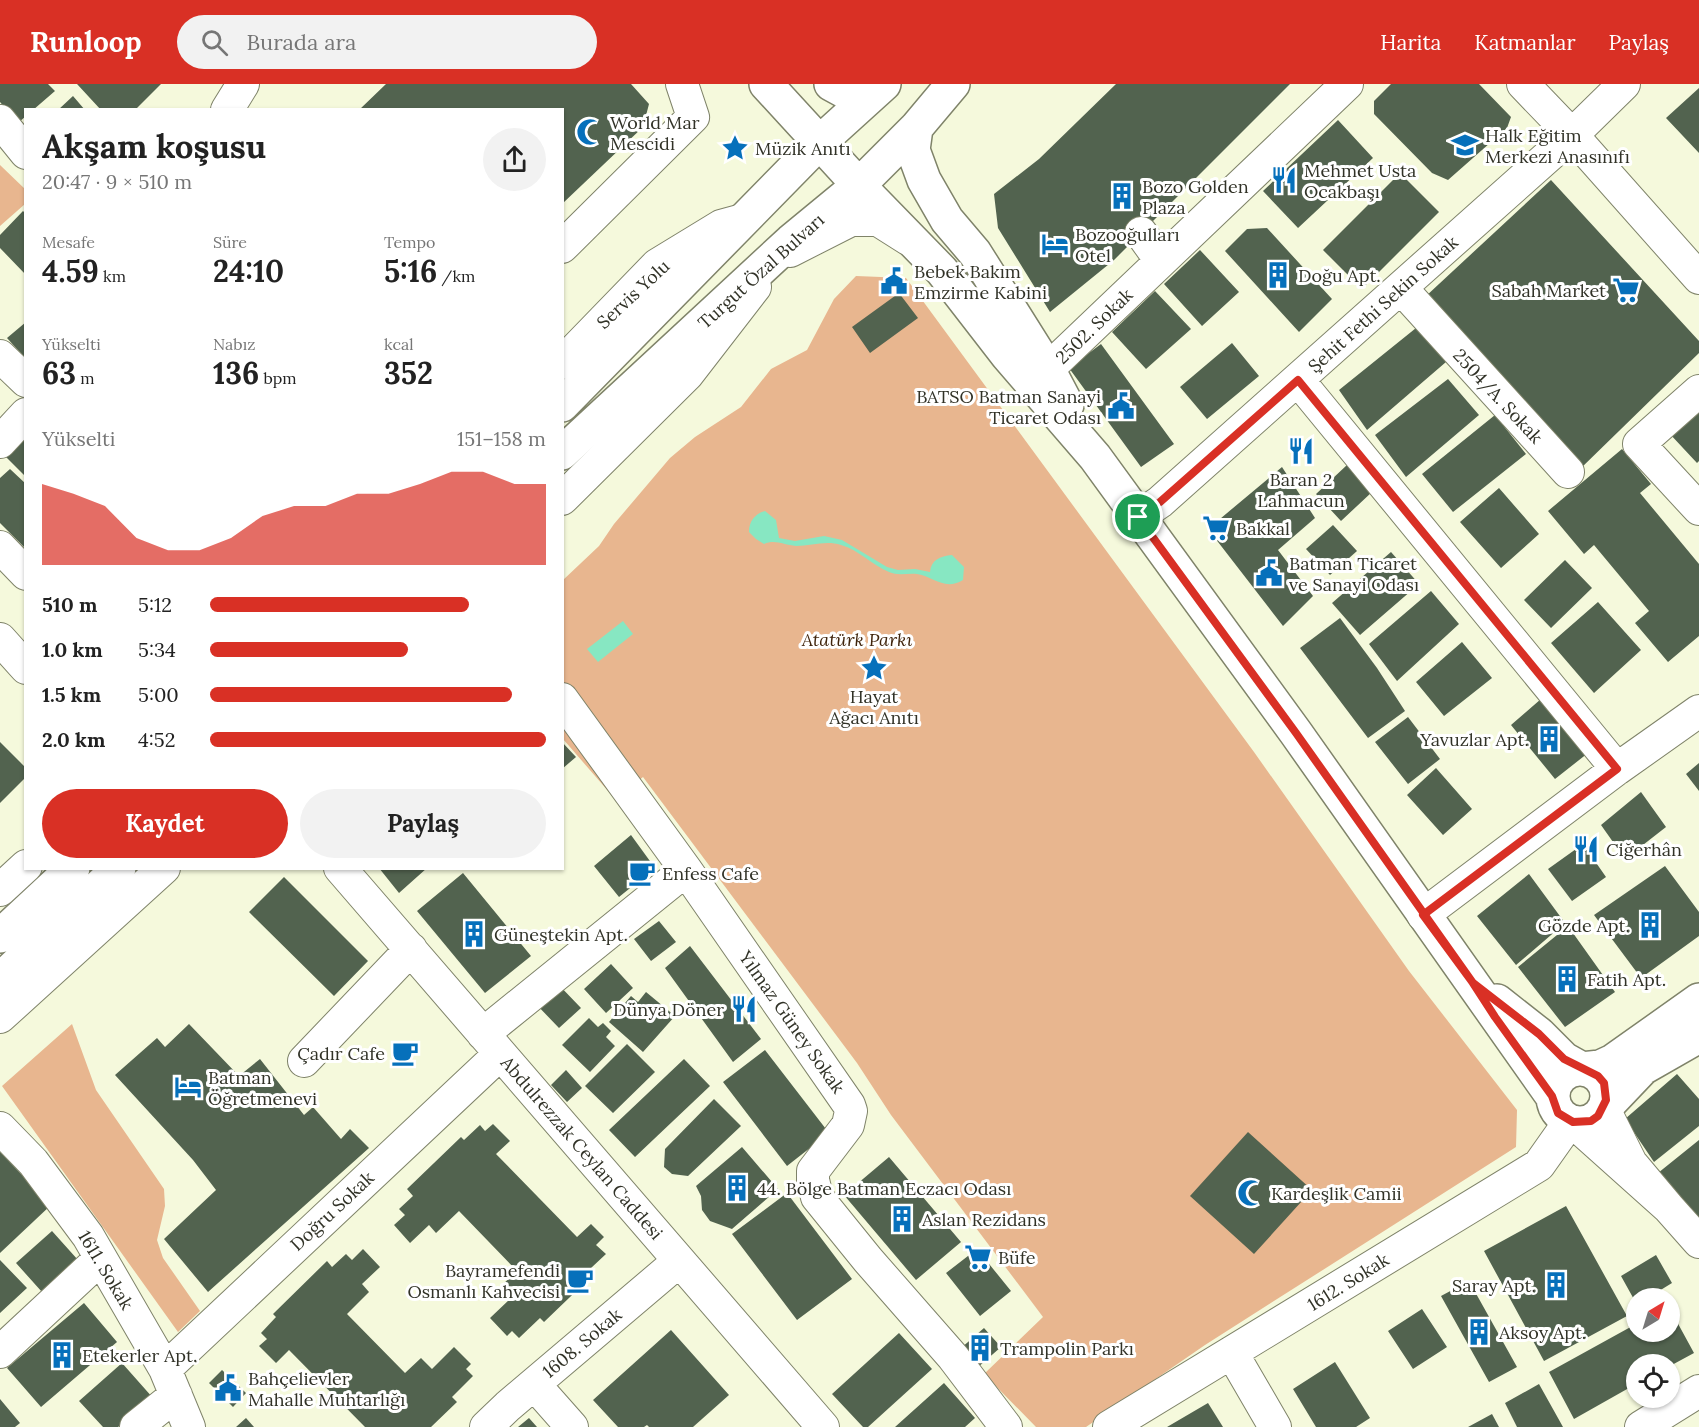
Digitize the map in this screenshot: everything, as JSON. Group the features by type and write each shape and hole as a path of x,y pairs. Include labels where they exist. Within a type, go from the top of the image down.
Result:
{"main road":[{"path":"831,84 874,93"},
{"name":"Turgut Özal Bulvarı","path":"564,451 766,263 859,185 916,128 954,84"},
{"path":"770,88 942,271 1006,355 1095,457 1473,983 1552,1096 1558,1113 1573,1122 1591,1121 1643,1068 1699,1036"},
{"path":"770,88 788,139 781,183"},
{"path":"564,403 820,142 874,93"},
{"path":"916,128 913,150 924,180 947,220 975,253 1048,369 1095,457"},
{"path":"0,936 71,870"},
{"path":"0,980 117,870"},
{"path":"1473,983 1539,1034 1564,1059 1598,1076 1604,1083 1606,1100 1604,1109"},
{"path":"1552,1096 1554,1087 1565,1073 1600,1067 1613,1061 1699,1000"}],"street":[{"path":"227,108 243,84"},
{"path":"564,245 693,117 682,84"},
{"name":"2502. Sokak","path":"1048,369 1347,84"},
{"path":"1523,84 1572,135 1699,278"},
{"name":"Şehit Fethi Sekin Sokak","path":"1138,517 1160,502 1298,380 1572,135 1624,84"},
{"path":"0,121 24,151"},
{"name":"Servis Yolu","path":"564,361 657,266 721,226 744,220"},
{"path":"564,496 687,375 757,285 766,263 851,220 878,220 913,242"},
{"path":"1141,233 1161,261"},
{"name":"2504/A. Sokak","path":"1401,288 1568,472"},
{"path":"0,356 24,379"},
{"path":"1298,380 1617,769"},
{"path":"1699,391 1639,444 1699,509"},
{"path":"0,442 24,416"},
{"path":"0,546 24,572"},
{"path":"0,639 24,666"},
{"name":"Yılmaz Güney Sokak","path":"564,702 686,870 849,1105 851,1111 848,1125 813,1171 817,1197 867,1260 953,1357 1006,1427"},
{"path":"1423,915 1617,769 1699,711"},
{"path":"0,890 24,868"},
{"path":"0,1017 162,870"},
{"name":"Abdulrezzak Ceylan Caddesi","path":"342,870 823,1427"},
{"name":"Doğru Sokak","path":"136,1427 170,1382 491,1044 686,870"},
{"path":"304,1061 411,949"},
{"path":"1604,1109 1631,1164 1699,1242"},
{"path":"1573,1122 1668,1207"},
{"name":"1612. Sokak","path":"1109,1427 1539,1165 1563,1131 1573,1122"},
{"name":"1611. Sokak","path":"0,1128 33,1162 88,1236 170,1382 189,1427"},
{"path":"0,1352 100,1258"},
{"name":"1608. Sokak","path":"486,1427 679,1261"},
{"path":"1232,1353 1275,1427"},
{"path":"534,1384 572,1427"},
{"path":"1641,1427 1699,1391"}],"green space":[{"path":"0,165 24,188 24,205 0,226"},
{"name":"Atatürk Parkı","path":"856,276 906,278 1254,752 1409,971 1517,1110 1516,1147 1205,1345 1086,1427 1036,1427 984,1374 1043,1317 891,1115 857,1063 643,777 615,799 564,740 564,579 599,546 614,524 670,458 695,437 741,407 771,369 807,350 834,299"},
{"path":"72,1024 96,1090 164,1189 165,1206 157,1240 163,1258 200,1311 178,1332 2,1086"}],"shaded area":[{"path":"765,511 776,520 779,538 795,541 824,536 842,540 887,567 898,570 915,569 930,572 932,564 937,559 952,555 964,567 963,580 945,584 917,574 892,573 854,550 835,544 796,546 776,542 764,544 749,532 753,518"},
{"path":"623,621 633,634 598,662 587,649"}],"building":[{"path":"0,84 48,84 55,91 35,108 24,108 24,118 18,123 0,102"},
{"path":"77,84 161,84 137,108 99,108"},
{"path":"386,84 631,84 649,104 643,127 564,202 564,108 361,108"},
{"name":"Bozo Golden Plaza","path":"1116,84 1290,84 1114,260 1050,312 998,228 994,194 1039,159"},
{"path":"1391,84 1479,84 1511,117 1507,128 1448,180 1432,173 1374,114 1374,101"},
{"path":"1699,88 1699,153 1666,118"},
{"path":"73,96 83,108 60,108"},
{"path":"1338,120 1373,158 1298,228 1263,191"},
{"path":"1400,173 1439,212 1362,289 1323,250"},
{"path":"1551,180 1699,341 1699,353 1579,470 1425,297"},
{"path":"24,212 24,273 0,248 0,235"},
{"name":"Doğu Apt.","path":"1267,228 1332,299 1299,332 1225,251 1247,229"},
{"path":"1200,250 1239,292 1202,326 1164,284"},
{"path":"1155,291 1191,329 1146,369 1112,332"},
{"path":"899,293 918,318 870,353 852,327"},
{"path":"24,324 24,357 7,338"},
{"path":"1416,328 1446,362 1367,430 1339,390"},
{"path":"1232,343 1259,376 1207,419 1180,387"},
{"name":"BATSO Batman Sanayi Ticaret Odası","path":"1101,344 1174,444 1141,467 1069,368"},
{"path":"1448,379 1479,415 1406,477 1375,435"},
{"path":"1699,405 1699,461 1697,463 1669,433"},
{"path":"1495,415 1526,454 1453,512 1422,474"},
{"path":"24,437 24,475 4,455"},
{"path":"1622,449 1651,484 1640,493 1699,564 1699,636 1668,662 1635,623 1649,611 1594,545 1584,554 1548,511"},
{"path":"1347,465 1372,492 1341,521 1316,494"},
{"name":"Batman Ticaret ve Sanayi Odası","path":"1282,467 1315,518 1278,550 1313,596 1283,626 1208,529"},
{"path":"10,469 24,482 24,547 0,523 0,478"},
{"path":"1499,488 1539,534 1501,568 1460,522"},
{"path":"1333,525 1357,551 1330,575 1306,549"},
{"path":"1391,552 1419,584 1360,635 1332,603"},
{"path":"1565,560 1592,588 1551,628 1524,600"},
{"path":"1431,591 1459,624 1397,681 1369,644"},
{"path":"1598,602 1641,650 1594,693 1551,643"},
{"path":"1340,618 1405,711 1368,738 1300,648"},
{"path":"1462,642 1492,678 1444,716 1416,682"},
{"name":"Yavuzlar Apt.","path":"1541,699 1588,753 1555,779 1511,725"},
{"path":"1408,717 1440,759 1408,784 1375,742"},
{"path":"0,742 24,766 24,779 0,803"},
{"path":"564,744 576,757 564,767"},
{"path":"1699,763 1699,791 1686,774"},
{"path":"1436,768 1472,809 1443,835 1407,795"},
{"path":"1641,792 1666,827 1625,859 1601,825"},
{"path":"631,835 655,868 619,897 594,866"},
{"path":"1583,844 1606,877 1572,901 1548,869"},
{"name":"Gözde Apt.","path":"1665,866 1699,912 1699,936 1641,978 1594,915"},
{"path":"381,870 425,870 399,893"},
{"name":"Güneştekin Apt.","path":"463,873 531,956 485,993 417,911"},
{"path":"1529,874 1565,923 1516,965 1477,916"},
{"path":"284,877 368,961 334,996 249,912"},
{"path":"659,921 676,942 651,961 634,939"},
{"name":"Fatih Apt.","path":"1568,926 1615,992 1565,1027 1518,967"},
{"path":"690,946 761,1039 733,1062 665,968"},
{"path":"611,964 633,988 606,1013 584,989"},
{"path":"556,982 581,1008 559,1028 534,1002"},
{"path":"646,992 675,1016 643,1052 609,1022 631,996 638,1002"},
{"path":"589,1018 598,1027 603,1023 611,1031 606,1037 615,1046 590,1072 562,1045"},
{"path":"189,1024 239,1076 260,1059 304,1115 313,1107 341,1139 350,1129 369,1148 208,1292 164,1239 216,1190 193,1160 115,1075 157,1038 165,1047"},
{"path":"627,1044 655,1072 613,1113 585,1086"},
{"path":"765,1050 829,1133 787,1166 723,1082"},
{"path":"684,1059 710,1086 635,1157 609,1130"},
{"path":"566,1070 582,1088 567,1102 551,1085"},
{"path":"1677,1074 1699,1099 1699,1126 1654,1162 1625,1119"},
{"path":"714,1099 741,1126 688,1176 672,1174 664,1167 665,1149"},
{"path":"493,1124 510,1141 496,1154 577,1237 591,1224 604,1237 596,1245 606,1254 591,1268 595,1273 544,1322 540,1318 519,1338 512,1331 507,1336 490,1318 512,1297 501,1286 517,1271 459,1211 436,1233 429,1225 410,1243 394,1225 405,1215 399,1209 413,1196 407,1189 461,1137 464,1140 480,1125 485,1131"},
{"name":"Kardeşlik Camii","path":"1248,1132 1312,1190 1254,1254 1190,1196"},
{"path":"1699,1140 1699,1216 1695,1219 1658,1173"},
{"name":"44. Bölge Batman Eczacı Odası","path":"742,1147 778,1189 732,1229 710,1221 702,1210 701,1196 696,1186"},
{"path":"0,1152 51,1205 0,1253"},
{"name":"Aslan Rezidans","path":"889,1157 961,1242 916,1280 844,1195"},
{"path":"787,1193 852,1279 797,1320 732,1234"},
{"name":"Saray Apt.","path":"1566,1206 1626,1317 1544,1361 1484,1251"},
{"path":"52,1231 78,1260 42,1292 16,1263"},
{"path":"363,1249 380,1267 362,1284 369,1292 347,1314 405,1373 421,1358 432,1369 454,1347 471,1364 466,1369 473,1376 452,1397 457,1402 431,1427 365,1427 289,1350 276,1363 259,1346 267,1339 261,1333 276,1317 273,1314 327,1261 332,1267 346,1254 352,1260"},
{"path":"977,1249 1011,1291 980,1316 946,1273"},
{"path":"1656,1255 1672,1283 1664,1288 1628,1288 1621,1276"},
{"path":"0,1260 27,1288 0,1313"},
{"name":"Aksoy Apt.","path":"1469,1281 1517,1367 1489,1382 1441,1296"},
{"name":"Etekerler Apt.","path":"84,1303 117,1342 41,1407 7,1368"},
{"path":"1422,1309 1447,1347 1413,1369 1388,1331"},
{"path":"1680,1327 1694,1353 1680,1361 1680,1354 1626,1354 1626,1390 1574,1419 1549,1372 1626,1330 1626,1342 1680,1342"},
{"name":"Trampolin Parkı","path":"984,1328 1001,1347 977,1368 960,1349"},
{"path":"671,1330 729,1395 693,1427 649,1427 647,1425 618,1427 593,1400"},
{"path":"899,1333 932,1369 868,1427 863,1427 832,1394"},
{"path":"1335,1362 1370,1418 1356,1427 1316,1427 1293,1389"},
{"path":"122,1363 153,1398 118,1427 103,1427 79,1401"},
{"name":"Bahçelievler Mahalle Muhtarlığı","path":"222,1370 246,1393 233,1407 209,1383"},
{"path":"944,1383 975,1418 965,1427 895,1427"},
{"path":"1539,1384 1563,1427 1517,1427 1505,1403"},
{"path":"0,1399 20,1423 15,1427 0,1427"},
{"path":"1208,1403 1223,1427 1167,1427"},
{"path":"1492,1414 1499,1427 1468,1427"},
{"path":"246,1418 254,1427 236,1427"},
{"path":"529,1418 537,1427 518,1427"}],"place":[{"name":"World Mar Mescidi","path":"590,132"},
{"name":"Halk Eğitim Merkezi Anasınıfı","path":"1465,145"},
{"name":"Müzik Anıtı","path":"735,148"},
{"name":"Mehmet Usta Ocakbaşı","path":"1284,180"},
{"name":"Bozo Golden Plaza","path":"1122,196"},
{"name":"Bozooğulları Otel","path":"1055,244"},
{"name":"Doğu Apt.","path":"1278,275"},
{"name":"Bebek Bakım Emzirme Kabini","path":"894,281"},
{"name":"Sabah Market","path":"1626,290"},
{"name":"BATSO Batman Sanayi Ticaret Odası","path":"1121,406"},
{"name":"Baran 2 Lahmacun","path":"1301,451"},
{"name":"Bakkal","path":"1216,528"},
{"name":"Batman Ticaret ve Sanayi Odası","path":"1269,573"},
{"name":"Hayat Ağacı Anıtı","path":"874,668"},
{"name":"Yavuzlar Apt.","path":"1549,739"},
{"name":"Ciğerhân","path":"1586,849"},
{"name":"Enfess Cafe","path":"642,873"},
{"name":"Gözde Apt.","path":"1650,925"},
{"name":"Güneştekin Apt.","path":"474,934"},
{"name":"Fatih Apt.","path":"1567,979"},
{"name":"Dünya Döner","path":"744,1009"},
{"name":"Çadır Cafe","path":"405,1053"},
{"name":"Batman Öğretmenevi","path":"188,1087"},
{"name":"44. Bölge Batman Eczacı Odası","path":"737,1188"},
{"name":"Kardeşlik Camii","path":"1251,1193"},
{"name":"Aslan Rezidans","path":"902,1219"},
{"name":"Büfe","path":"978,1257"},
{"name":"Bayramefendi Osmanlı Kahvecisi","path":"580,1280"},
{"name":"Saray Apt.","path":"1556,1285"},
{"name":"Aksoy Apt.","path":"1479,1332"},
{"name":"Trampolin Parkı","path":"980,1348"},
{"name":"Etekerler Apt.","path":"62,1355"},
{"name":"Bahçelievler Mahalle Muhtarlığı","path":"228,1388"}],"route":[{"path":"1138,517 1160,502 1298,380 1617,769 1423,915 1435,932 1473,983 1539,1034 1564,1059 1598,1076 1604,1083 1606,1100 1604,1109 1598,1116 1582,1123 1565,1119 1558,1113 1552,1096 1531,1065 1495,1017 1473,983 1423,915 1296,733 1138,517"}]}
